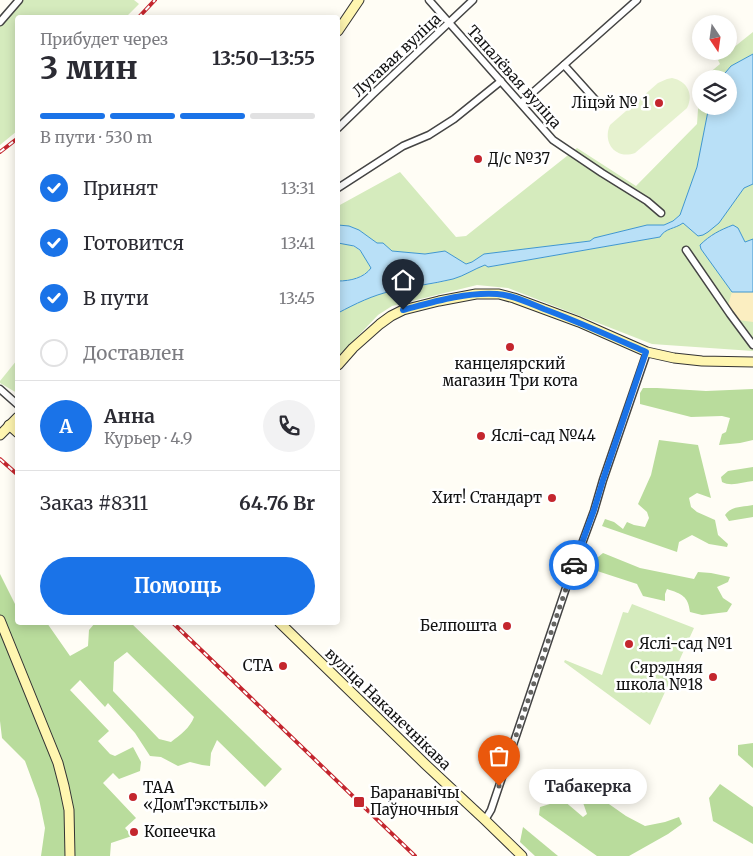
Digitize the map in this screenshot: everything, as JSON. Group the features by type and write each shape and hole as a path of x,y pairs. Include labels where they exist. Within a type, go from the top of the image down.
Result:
{"main road":[{"path":"340,28 359,0"},
{"path":"340,363 353,348 391,316 403,310 476,294 499,294 514,298 578,322 646,352 702,361 753,362"},
{"path":"0,435 15,420"},
{"path":"9,425 15,430"},
{"path":"0,620 58,763 69,810 70,856"},
{"name":"вуліца Наканечнікава","path":"281,625 522,856"}],"street":[{"path":"0,22 19,0"},
{"name":"Тапалёвая вуліца","path":"429,0 553,140 602,174 647,201 661,213"},
{"name":"Лугавая вуліца","path":"340,126 473,0"},
{"path":"521,103 637,0"},
{"path":"564,65 600,104"},
{"path":"340,187 402,146 429,135 454,119 501,81"},
{"path":"686,250 753,345"},
{"path":"485,820 491,810 646,352"},
{"path":"0,389 15,402"}],"green space":[{"path":"20,0 134,0 139,4 128,15 15,15 15,133 0,145 0,25"},
{"path":"753,32 753,54 731,66 728,70 713,70 720,64 718,60 738,60 738,44"},
{"path":"672,78 682,82 688,89 690,98 687,108 635,153 628,155 617,152 609,144 608,132 610,125 658,83"},
{"path":"698,115 707,115 697,167 680,215 664,225 647,225 594,238 590,241 484,254 466,264 445,251 425,254 392,251 359,230 340,225 340,205 400,172 456,237 466,236 577,148 636,186 697,124"},
{"path":"753,184 753,239 745,242 738,228 710,236 700,245 732,291 753,292 753,351 652,344 508,288 477,285 392,306 378,315 340,355 340,312 364,300 392,291 453,279 485,265 489,267 660,237 668,230 683,223 698,236 719,223 744,188"},
{"path":"340,243 355,247 359,250 371,268 352,279 340,281"},
{"path":"15,362 15,392 0,383"},
{"path":"643,388 706,391 753,389 753,440 719,445 722,434 726,432 730,418 722,416 691,417 640,404 640,393"},
{"path":"659,440 698,445 711,498 697,493 689,498 691,507 697,512 715,520 718,535 728,544 727,547 709,544 692,535 679,542 677,552 602,526 605,519 614,522 623,529 627,522 645,527 649,518 647,512 638,504 651,475"},
{"path":"753,467 753,481 733,484 722,482 721,477 728,471"},
{"path":"753,505 753,517 729,521 725,515 734,508"},
{"path":"603,553 640,568 694,579 698,572 730,577 728,582 717,587 723,598 732,604 727,612 702,615 690,612 688,602 677,592 667,589 665,601 643,596 637,584 591,569 592,562"},
{"path":"0,574 15,604 15,625 48,625 70,656 88,646 89,630 93,625 133,625 282,769 265,787 217,740 211,753 210,766 190,762 178,766 161,757 150,756 135,733 108,703 105,707 80,680 70,690 109,731 98,741 110,754 115,756 133,747 141,762 140,771 119,779 113,773 103,783 136,818 125,828 132,836 111,843 110,856 41,856 45,828 39,799 25,761 2,738 0,721","holes":["127,652 194,717 171,742 159,739 113,691 114,662"]},
{"name":"Яслі-сад №1","path":"632,604 694,628 650,725 564,662 565,660 602,675 623,612 628,613"},
{"path":"753,743 753,768 738,755 738,745"},
{"path":"720,784 753,807 753,844 713,821 709,798"},
{"path":"589,790 626,816 645,826 679,817 682,824 629,856 597,856 539,815 540,807 563,800 583,817 587,814 580,794"},
{"path":"523,827 558,856 535,856 520,842"}],"sand":[{"path":"732,292 753,292 753,322 738,320 728,305"}],"water":[{"path":"753,54 753,184 744,188 719,223 708,232 698,236 683,223 665,232 660,237 488,267 485,265 453,279 378,295 340,312 340,281 356,278 365,274 371,268 360,250 354,246 340,243 340,225 359,230 377,243 383,243 392,251 425,254 445,251 466,264 484,254 590,241 594,238 647,225 664,225 673,221 680,215 697,167 707,115 737,115 737,70 728,70 731,66"},
{"path":"733,225 738,228 745,242 753,239 753,292 732,292 701,249 700,245 708,238"}],"railway":[{"path":"141,15 155,0"},
{"path":"0,152 15,140"},
{"path":"0,459 15,472"},
{"path":"175,625 415,856"}],"way so far":[{"path":"499,786 574,565"}],"place":[{"name":"Ліцэй № 1","path":"659,103"},
{"name":"Д/с №37","path":"478,159"},
{"name":"канцелярский магазин Три кота","path":"510,347"},
{"name":"Яслі-сад №44","path":"481,436"},
{"name":"Хит! Стандарт","path":"552,498"},
{"name":"Белпошта","path":"507,626"},
{"name":"Яслі-сад №1","path":"629,644"},
{"name":"СТА","path":"283,666"},
{"name":"Сярэдняя школа №18","path":"713,677"},
{"name":"Табакерка","path":"499,786"},
{"name":"ТАА «ДомТэкстыль»","path":"133,797"},
{"name":"Баранавічы Паўночныя","path":"359,802"},
{"name":"Копеечка","path":"134,832"}],"route":[{"path":"403,310 476,294 499,294 578,322 646,352 574,565"}]}
